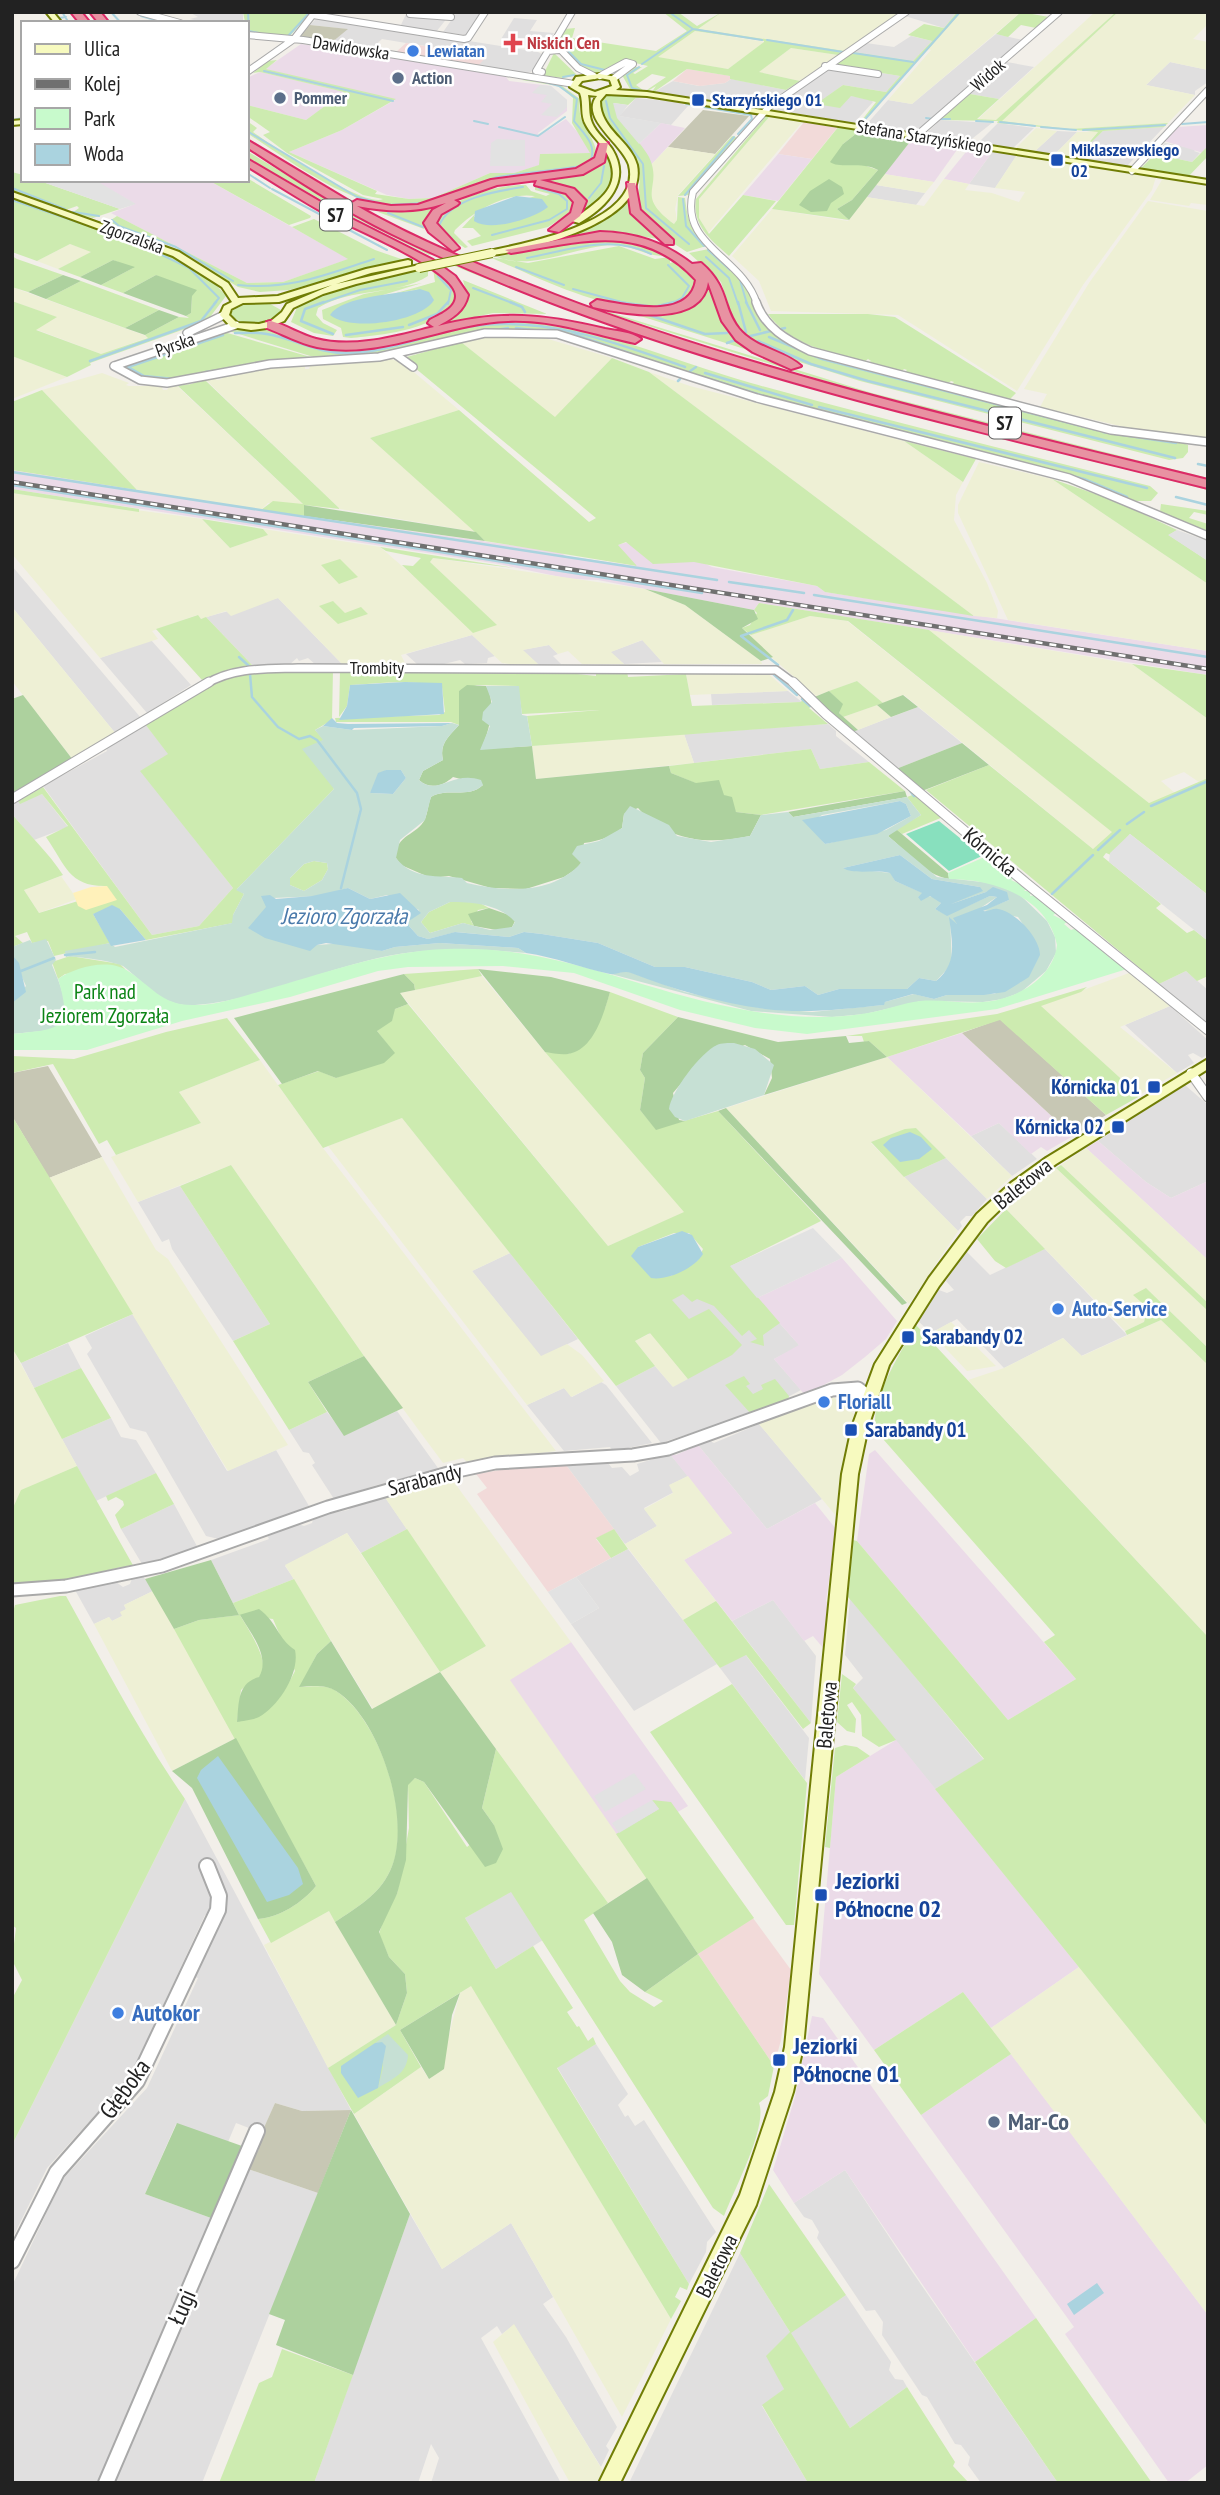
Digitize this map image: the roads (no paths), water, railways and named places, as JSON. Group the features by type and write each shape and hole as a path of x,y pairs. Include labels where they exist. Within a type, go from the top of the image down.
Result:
{"highway":[{"name":"S7","path":"248,144 352,208 593,303 712,344 1208,474"},
{"path":"328,194 380,208 419,208 495,182 586,169 600,160 604,145"},
{"name":"S7","path":"248,163 412,258 635,339 873,409 1208,494"},
{"path":"453,247 432,228 434,215 454,203 512,183 552,185 577,196 579,210 555,230"},
{"path":"631,185 633,206 639,217 717,283 729,321 738,334 764,353 802,369"},
{"path":"352,208 507,280 697,348 863,396 1208,484"},
{"path":"511,250 595,236 643,239 671,253 699,276 702,284 693,300 670,309 639,311 593,303"},
{"path":"277,322 325,339 354,341 380,338 442,319 461,303 460,286 450,275 412,258"},
{"path":"277,322 310,342 345,347 376,344 452,325 508,317 554,320 635,339"}],"street":[{"path":"140,12 173,21"},
{"path":"248,34 293,40 314,14 468,38 485,12"},
{"path":"572,12 556,39 559,50 578,68 597,76"},
{"path":"906,12 825,66 763,113 693,192 689,214 702,239 750,284 761,313 778,334 818,353 1095,426 1154,437 1208,442"},
{"name":"Widok","path":"916,136 1059,12"},
{"path":"410,14 453,15"},
{"path":"365,23 371,15"},
{"path":"439,35 453,15"},
{"name":"Dawidowska","path":"248,71 293,40 548,79 578,81"},
{"path":"542,72 536,71 548,51 559,50"},
{"path":"578,68 578,81 583,92 588,122 617,169 616,183 610,195 594,211 555,230 481,248 412,258 279,299 252,298 236,302 227,308 224,315 226,321 236,325 277,322 289,307 346,284 511,250 560,236 599,219 622,200 631,185 633,174 630,159 603,126 598,115 597,98 633,64 626,62 597,76 578,81"},
{"path":"825,66 878,74"},
{"name":"Stefana Starzyńskiego","path":"597,76 640,93"},
{"path":"1132,171 1208,90"},
{"name":"Stefana Starzyńskiego","path":"583,92 640,93 1208,182"},
{"name":"Zgorzalska","path":"12,194 153,243 190,261 227,286 252,298"},
{"path":"227,286 276,294 317,287"},
{"name":"Zgorzalska","path":"227,286 236,302"},
{"path":"279,299 289,307"},
{"name":"Pyrska","path":"114,366 120,357 188,333 224,315"},
{"name":"Pyrska","path":"114,366 236,325"},
{"path":"114,366 140,380 167,383 262,365 359,360 485,333 523,331 557,334 757,398 1069,478 1208,536"},
{"path":"395,354 413,368"},
{"name":"Trombity","path":"12,799 198,686 237,672 298,668 776,670"},
{"name":"Kórnicka","path":"776,670 788,676 825,714 1026,883 1208,1030"},
{"name":"Baletowa","path":"609,2483 749,2199 784,2092 802,1980 850,1474 870,1397 882,1364 965,1238 992,1208 1051,1161 1208,1063"},
{"path":"1191,1073 1208,1097"},
{"name":"Sarabandy","path":"12,1590 66,1586 162,1566 328,1507 483,1465 563,1457 634,1455 668,1449 821,1394 841,1390 862,1399 870,1397"},
{"name":"Głęboka","path":"12,2261 57,2172 125,2097 145,2068 218,1910 219,1896 207,1866"},
{"name":"Ługi","path":"106,2483 257,2131"}],"water":[{"path":"516,196 542,199 548,207 512,223 491,225 474,221 475,211"},
{"path":"420,289 429,292 434,300 427,308 401,319 368,324 340,320 330,315 336,309 358,300"},
{"path":"442,683 444,714 339,720 347,706 350,685"},
{"path":"332,718 337,723 348,724 452,723 442,726 352,730 323,726"},
{"path":"401,770 406,778 393,794 370,793 378,773"},
{"path":"900,801 906,804 911,816 877,834 825,844 802,820"},
{"name":"Jezioro Zgorzała","path":"900,855 932,879 980,887 983,891 951,904 993,887 1007,892 1009,900 983,911 1005,911 1019,920 1036,941 1040,955 1029,977 1005,992 947,995 934,999 913,994 885,1002 884,1005 795,1011 714,999 628,972 610,974 526,953 518,948 440,943 395,947 382,951 326,943 317,945 310,951 265,938 248,928 266,907 261,896 270,895 276,899 312,896 348,888 370,899 400,893 421,913 409,921 409,926 418,936 428,939 455,932 509,937 524,932 598,943 655,967 685,967 752,982 771,990 805,986 818,995 839,989 907,989 919,978 936,981 948,967 952,952 949,917 957,924 953,918 987,905 997,897 990,896 947,916 935,909 941,903 930,896 921,901 918,897 922,893 895,881 890,873 843,868"},
{"path":"112,905 120,909 146,940 111,946 93,914"},
{"path":"12,955 19,963 26,992 12,1003"},
{"path":"910,1132 921,1137 932,1149 919,1159 900,1162 883,1145 891,1138"},
{"path":"682,1231 692,1235 703,1254 694,1264 680,1272 651,1278 631,1256 638,1247"},
{"path":"218,1756 298,1868 303,1884 289,1895 267,1902 197,1778 201,1770"},
{"path":"382,2042 386,2046 378,2088 358,2098 341,2073 341,2066 375,2043"},
{"path":"1097,2283 1104,2293 1074,2315 1067,2304"}],"waterway":[{"path":"54,12 59,18 65,17"},
{"path":"62,12 65,17"},
{"path":"111,12 119,21"},
{"path":"248,12 249,31 259,33"},
{"path":"288,36 310,12"},
{"path":"669,12 693,29"},
{"path":"860,125 960,12"},
{"path":"141,16 155,20"},
{"path":"65,17 68,21"},
{"path":"642,64 693,29"},
{"path":"693,29 762,40"},
{"path":"249,37 249,66"},
{"path":"767,40 843,52"},
{"path":"562,45 581,64 605,70"},
{"path":"853,53 913,62"},
{"path":"639,67 627,75 632,88 639,90"},
{"path":"264,71 393,101"},
{"path":"563,77 574,75"},
{"path":"545,82 559,86 577,99 574,121 591,145 590,162"},
{"path":"606,101 610,118 643,164 646,208 689,244"},
{"path":"686,104 751,115 752,119 738,134"},
{"path":"499,127 538,136 565,117"},
{"path":"12,120 21,118"},
{"path":"926,118 933,119"},
{"path":"941,119 950,119"},
{"path":"474,121 488,124"},
{"path":"976,121 993,122"},
{"path":"1000,122 1035,126"},
{"path":"1182,124 1208,122"},
{"path":"1083,130 1165,125"},
{"path":"1041,127 1076,130"},
{"path":"248,132 357,197 387,205 424,203"},
{"path":"685,195 734,137"},
{"path":"458,192 497,177 583,166"},
{"path":"589,198 601,183 604,166"},
{"path":"248,174 270,188"},
{"path":"452,239 439,226 453,209 475,198 523,187"},
{"path":"12,188 65,209"},
{"path":"492,235 549,220 567,209 567,201 559,194 539,188"},
{"path":"272,189 387,250"},
{"path":"683,199 686,226 704,246"},
{"path":"12,200 113,234"},
{"path":"73,212 99,216"},
{"path":"388,213 423,227"},
{"path":"112,220 119,226 176,247 233,281"},
{"path":"139,244 189,268 219,298 214,304"},
{"path":"527,258 605,244 636,248 651,254"},
{"path":"708,250 730,270"},
{"path":"706,257 729,278 738,304"},
{"path":"238,285 291,283 323,276 374,259"},
{"path":"668,265 689,286 682,298 671,304"},
{"path":"516,267 564,285"},
{"path":"438,276 451,290 448,304"},
{"path":"740,280 747,304"},
{"path":"319,304 360,290 407,281"},
{"path":"473,288 513,303"},
{"path":"573,289 624,303"},
{"path":"90,361 201,321 216,302"},
{"path":"324,302 305,309 301,321 333,334"},
{"path":"409,325 437,314 448,302"},
{"path":"619,302 624,303"},
{"path":"624,303 654,307 674,302"},
{"path":"738,302 746,332"},
{"path":"513,303 522,307 525,312"},
{"path":"624,303 629,304"},
{"path":"747,304 760,330"},
{"path":"649,315 705,334 727,333"},
{"path":"235,333 267,334 317,349 349,353 396,346 473,326 528,325 555,328 608,341 685,367"},
{"path":"346,335 403,327"},
{"path":"434,341 508,328"},
{"path":"516,328 576,335 632,354"},
{"path":"781,329 785,328"},
{"path":"746,337 771,331"},
{"path":"174,379 144,376 128,367 223,335"},
{"path":"769,337 822,359 1097,430"},
{"path":"727,343 738,339"},
{"path":"758,341 811,364 868,381 1175,458"},
{"path":"640,357 668,366"},
{"path":"206,372 306,358"},
{"path":"686,374 696,367"},
{"path":"705,373 812,405"},
{"path":"700,376 773,399"},
{"path":"819,407 1147,488"},
{"path":"1103,432 1176,443"},
{"path":"1012,460 1084,479 1127,497"},
{"path":"1198,464 1208,466"},
{"path":"12,472 717,580"},
{"path":"12,485 702,593"},
{"path":"1176,497 1208,505"},
{"path":"729,582 804,593"},
{"path":"814,595 1208,657"},
{"path":"778,665 741,636 787,620 793,610"},
{"path":"239,657 250,667"},
{"path":"771,672 797,695"},
{"path":"250,674 252,697 278,727 299,739 310,736 317,740 357,793 361,809 341,888"},
{"path":"802,699 810,706"},
{"path":"1151,806 1208,781"},
{"path":"907,787 914,796"},
{"path":"1127,824 1144,812"},
{"path":"1098,850 1120,830"},
{"path":"1052,894 1093,855"},
{"path":"65,955 95,952"},
{"path":"21,971 54,958"}],"railway":[{"path":"12,482 1208,669"}],"place":[{"name":"Niskich Cen","path":"513,43"},
{"name":"Lewiatan","path":"413,51"},
{"name":"Action","path":"398,78"},
{"name":"Pommer","path":"280,98"},
{"name":"Starzyńskiego 01","path":"698,100"},
{"name":"Miklaszewskiego 02","path":"1057,160"},
{"name":"Kórnicka 01","path":"1154,1087"},
{"name":"Kórnicka 02","path":"1118,1127"},
{"name":"Auto-Service","path":"1058,1309"},
{"name":"Sarabandy 02","path":"908,1337"},
{"name":"Floriall","path":"824,1402"},
{"name":"Sarabandy 01","path":"851,1430"},
{"name":"Jeziorki Północne 02","path":"821,1895"},
{"name":"Autokor","path":"118,2013"},
{"name":"Jeziorki Północne 01","path":"779,2060"},
{"name":"Mar-Co","path":"994,2122"}],"park label":[{"name":"Park nad Jeziorem Zgorzała","path":"105,1004"}]}
